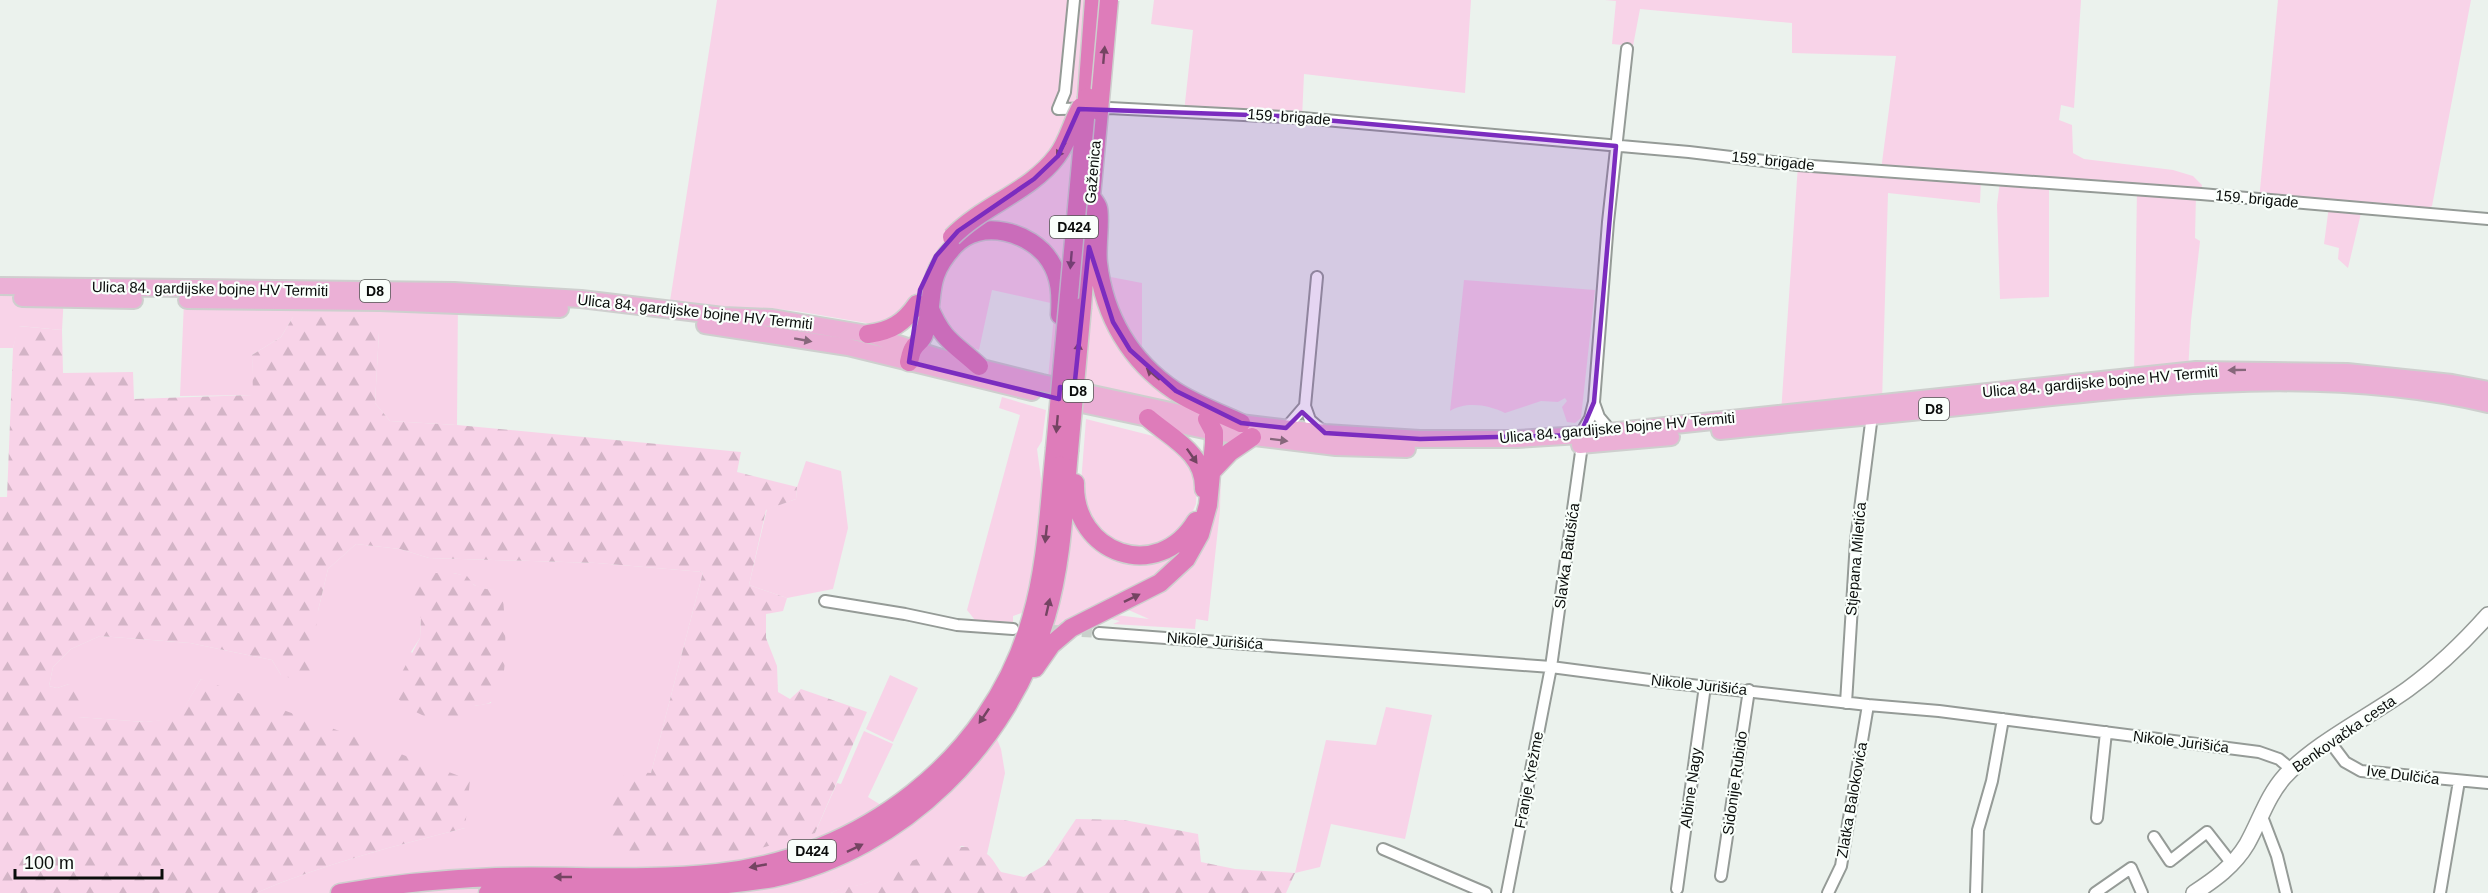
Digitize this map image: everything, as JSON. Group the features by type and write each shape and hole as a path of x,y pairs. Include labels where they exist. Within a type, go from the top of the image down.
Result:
{"highway":[{"name":"Gaženica","path":"1062,450 1063,357 1094,0"},
{"name":"Gaženica","path":"1062,450 1091,196 1109,0"},
{"path":"911,355 924,334 925,277 936,256 954,240 969,221 1047,168 1058,156 1087,97"},
{"path":"1091,196 1098,209 1096,241 1101,288 1121,337 1142,364 1176,392 1246,430 1211,472"},
{"path":"954,240 989,230 1005,232 1021,236 1045,254 1059,282 1061,297 1058,346 1063,357"},
{"path":"868,334 896,327 923,305"},
{"path":"923,305 947,341 979,366"},
{"path":"1062,450 1075,462 1074,496 1077,508 1093,535 1100,542 1121,554 1134,557 1162,551 1177,544 1190,533 1199,518 1204,485 1196,460 1185,446 1148,418"},
{"path":"1021,682 1038,664 1051,645 1071,628 1160,583 1179,567 1200,534 1203,524 1211,472 1210,426"},
{"name":"D424","path":"488,893 690,890 774,878 855,849 888,830 946,784 985,740 1021,682 1046,616 1059,561 1062,450"},
{"name":"D424","path":"340,893 392,884 444,880 665,877 718,873 763,866 813,850 847,836 888,813 930,778 974,731 1001,689 1016,660 1032,619 1062,450"}],"main road":[{"name":"Ulica 84. gardijske bojne HV Termiti","path":"0,286 454,291 638,304 723,316 772,318 868,334 911,355 1148,418 1246,430 1336,447 1436,451 1518,450 1581,440 1872,415 2134,388 2275,382 2394,388 2488,404"},
{"name":"Ulica 84. gardijske bojne HV Termiti","path":"0,298 380,302 580,310 746,330 979,366 1210,426"},
{"name":"Ulica 84. gardijske bojne HV Termiti","path":"1246,430 1286,428 1420,439 1581,440 1610,430 2196,370 2347,372 2452,382 2488,390"},
{"name":"Benkovačka cesta","path":"2194,893 2216,879 2232,864 2246,846 2269,797 2292,770 2409,688 2460,645 2488,615"}],"street":[{"name":"159. brigade","path":"1074,0 1065,92 1058,109 1109,108 1280,116 1798,165 2201,194 2488,219"},
{"name":"Slavka Batušića","path":"1551,667 1581,440 1594,402 1608,222 1627,49"},
{"path":"1317,277 1305,406 1311,420 1325,433"},
{"path":"1594,402 1599,417 1610,430"},
{"path":"1286,428 1305,406"},
{"name":"Stjepana Miletića","path":"1846,703 1856,541 1872,415"},
{"path":"825,601 896,612 957,625 1013,629"},
{"name":"Nikole Jurišića","path":"1099,633 1551,667 1846,703 1940,711 2259,752 2279,759 2292,770"},
{"name":"Franje Krežme","path":"1507,893 1551,667"},
{"name":"Albine Nagy","path":"1677,889 1705,686"},
{"name":"Sidonije Rubido","path":"1721,876 1749,690"},
{"name":"Zlatka Balokovića","path":"1828,893 1841,866 1868,705"},
{"path":"1976,893 1978,830 1992,781 2003,719"},
{"path":"2097,818 2106,732"},
{"name":"Ive Dulčića","path":"2330,742 2345,762 2361,771 2488,783"},
{"path":"2440,893 2458,781"},
{"path":"2261,814 2277,856 2286,893"},
{"path":"2154,837 2170,861 2207,832 2232,864"},
{"path":"1383,849 1486,893"},
{"path":"2095,893 2132,868 2142,893"}],"highlighted area":[{"path":"1079,109 1280,116 1616,146 1594,402 1580,435 1420,439 1325,433 1302,412 1286,428 1241,423 1176,391 1130,350 1113,322 1089,247 1074,390 1060,387 1059,399 909,362 920,290 936,256 958,231 1034,179 1058,156"}],"green space":[{"path":"717,0 1109,0 1085,272 1142,283 1142,364 1191,415 1047,389 1055,304 992,290 979,350 892,321 878,325 796,311 766,308 734,310 670,301"},
{"path":"1154,0 1471,0 1465,93 1304,74 1302,118 1184,112 1193,30 1151,24"},
{"path":"1605,0 2081,0 2074,108 2061,105 2059,120 2072,125 2073,153 2084,159 2173,170 2193,176 2202,185 2201,194 2196,194 2195,238 2200,241 2188,371 2134,376 2137,190 2049,183 2049,297 2000,299 1997,205 2000,181 1981,179 1980,203 1888,193 1882,402 1781,413 1798,165 1881,170 1896,56 1792,53 1792,23 1640,9 1633,46 1612,44 1616,1"},
{"path":"2278,0 2471,0 2432,206 2417,214 2362,209 2348,268 2338,259 2339,248 2324,244 2329,206 2259,200"},
{"path":"0,276 65,277 62,330 19,326 13,348 0,348"},
{"path":"185,278 351,281 458,297 457,425 390,421 375,403 379,332 293,317 281,337 252,355 254,395 180,396"},
{"path":"1464,280 1595,290 1581,418 1575,423 1567,422 1562,407 1567,401 1565,398 1558,402 1541,401 1505,413 1478,405 1463,406 1450,411"},
{"path":"373,316 379,332 375,403 390,421 457,425 741,452 737,472 797,487 796,499 766,510 749,585 787,598 783,611 766,614 766,638 777,666 778,692 790,699 801,689 867,712 815,833 732,856 609,856 610,811 625,771 651,773 703,572 597,563 429,558 400,549 356,544 328,569 318,611 309,684 281,675 272,660 190,643 100,636 71,649 53,667 49,686 57,688 69,684 81,689 78,717 145,722 178,718 201,679 470,780 465,828 333,864 256,893 0,893 0,497 7,497 13,348 18,326 62,330 63,373 133,372 134,399 253,395 252,355 281,337 293,317"},
{"path":"1002,397 1046,410 1042,441 1037,449 1043,494 1038,541 1024,612 1013,616 1013,622 975,620 967,610 1020,415 999,408"},
{"path":"1086,419 1161,438 1175,448 1188,463 1197,484 1196,504 1187,524 1174,537 1158,545 1140,548 1125,546 1100,534 1080,496"},
{"path":"806,461 841,471 848,528 833,589 787,598 749,585 767,509 796,499 797,487"},
{"path":"1221,472 1220,510 1208,621 1196,619 1195,629 1113,624 1120,621 1102,617 1116,615 1149,619 1124,608 1194,562 1203,549 1211,527"},
{"path":"1071,513 1110,554 1183,545 1183,550 1159,576 1062,621 1062,626 1042,649"},
{"path":"356,544 400,549 429,558 597,563 703,572 651,773 815,833 837,783 841,784 864,731 893,744 868,797 897,815 990,722 1001,749 1005,773 987,854 962,846 864,884 831,893 256,893 333,864 465,828 201,679 178,719 145,722 77,717 69,684 57,688 49,686 53,667 71,649 100,636 190,643 272,660 281,675 318,611 328,569","holes":["453,573 480,587 502,590 491,703 474,706 411,652 420,638 421,618 441,574"]},
{"path":"423,573 453,573 467,576 474,585 486,589 502,590 505,662 500,689 492,702 474,706 464,723 427,718 396,697 400,676 420,638 421,618 409,601"},
{"path":"890,675 918,688 893,742 866,729"},
{"path":"1386,707 1432,715 1405,839 1331,824 1320,867 1295,873 1326,740 1376,745"},
{"path":"1076,819 1124,820 1198,834 1201,862 1235,869 1295,873 1286,893 831,893 866,883 926,855 959,847 974,848 987,854 1001,872 1024,877 1045,865"}],"tunnel":[{"path":"1037,629 1099,633"}]}
